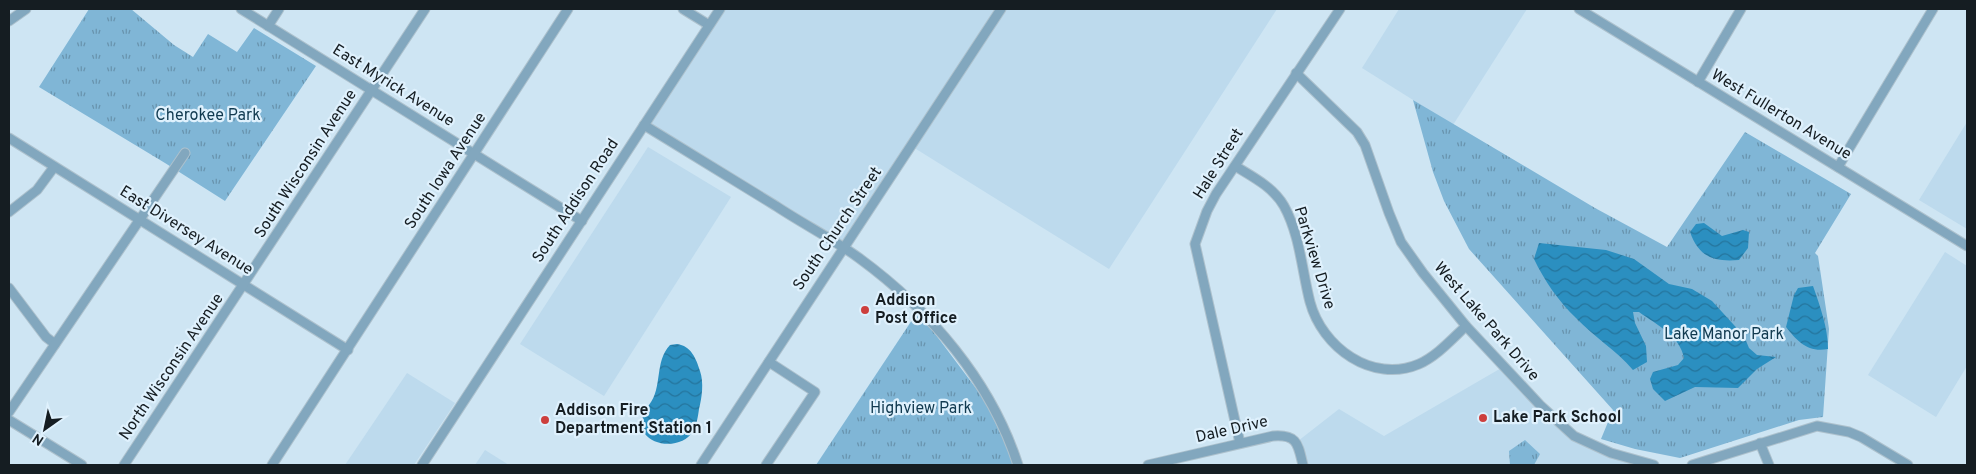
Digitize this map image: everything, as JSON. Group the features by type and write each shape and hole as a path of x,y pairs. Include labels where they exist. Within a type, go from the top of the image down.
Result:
{"street":[{"path":"9,21 26,9"},
{"name":"East Myrick Avenue","path":"241,9 582,220"},
{"path":"268,26 279,9"},
{"name":"South Wisconsin Avenue","path":"245,285 425,9"},
{"name":"South Iowa Avenue","path":"272,465 568,9"},
{"path":"684,9 709,25"},
{"name":"South Addison Road","path":"422,465 720,9"},
{"name":"South Church Street","path":"701,465 1001,9"},
{"name":"Hale Street","path":"1240,443 1195,244 1206,211 1216,194 1340,9"},
{"name":"West Fullerton Avenue","path":"1579,9 1967,246"},
{"path":"1698,82 1742,9"},
{"path":"1838,167 1933,9"},
{"name":"West Lake Park Drive","path":"1296,73 1349,122 1357,132 1365,145 1388,213 1401,242 1423,273 1466,326 1540,405 1574,436 1612,453 1654,465"},
{"path":"644,125 844,248 909,298 962,357 972,372 1001,422 1018,465"},
{"name":"East Diversey Avenue","path":"9,138 348,350"},
{"path":"9,412 185,153"},
{"name":"Parkview Drive","path":"1235,166 1268,187 1285,208 1294,230 1310,303 1316,319 1330,339 1348,356 1364,364 1381,369 1406,368 1428,359 1466,326"},
{"path":"9,212 37,190 54,167"},
{"name":"North Wisconsin Avenue","path":"124,465 245,285"},
{"path":"9,288 46,337 55,344"},
{"path":"766,465 815,392 768,362"},
{"path":"9,420 82,465"},
{"path":"1692,465 1817,426 1861,436 1908,465"},
{"name":"Dale Drive","path":"1148,465 1240,443 1284,435 1291,437 1297,443 1303,465"},
{"path":"1760,444 1769,465"}],"shaded area":[{"path":"724,9 1277,9 1109,269 908,144 843,244 649,124"},
{"path":"1399,9 1527,9 1453,125 1362,68"},
{"path":"1967,122 1967,229 1919,200"},
{"path":"648,147 731,197 604,396 520,344"},
{"path":"1945,252 1967,266 1967,366 1936,417 1868,375"},
{"name":"Lake Park School","path":"1503,367 1559,428 1632,461 1632,465 1304,465 1298,441 1339,409 1384,436"},
{"path":"407,373 455,403 414,465 345,465"},
{"path":"485,450 509,465 475,465"}],"green space":[{"name":"Cherokee Park","path":"89,9 131,9 174,45 193,57 208,34 237,52 254,28 316,66 225,201 39,87"},
{"name":"Lake Manor Park","path":"1413,100 1595,208 1667,247 1745,132 1851,194 1815,253 1818,256 1829,329 1823,417 1799,420 1680,458 1635,449 1601,439 1613,410 1469,249 1444,201 1433,172"},
{"name":"Highview Park","path":"918,311 984,399 1014,465 816,465"},
{"path":"1525,440 1540,454 1534,465 1510,465 1509,451"}],"water":[{"path":"1704,223 1722,236 1743,230 1749,232 1748,248 1739,260 1714,259 1698,247 1690,232 1696,224"},
{"path":"1539,243 1606,250 1634,259 1669,284 1692,289 1712,301 1744,336 1749,348 1757,355 1776,357 1757,369 1738,388 1695,387 1665,401 1653,389 1650,379 1653,372 1678,365 1684,358 1678,343 1660,326 1639,312 1633,312 1635,323 1646,346 1647,362 1633,370 1583,325 1558,298 1542,275 1534,259"},
{"path":"1813,286 1825,325 1828,349 1815,349 1804,345 1786,327 1794,295 1798,288"},
{"path":"677,344 686,347 695,357 701,376 702,395 693,431 686,439 666,444 656,442 647,437 643,429 643,418 656,390 665,352 670,345"}],"place":[{"name":"Addison Post Office","path":"865,310"},
{"name":"Lake Park School","path":"1483,418"},
{"name":"Addison Fire Department Station 1","path":"545,420"}]}
